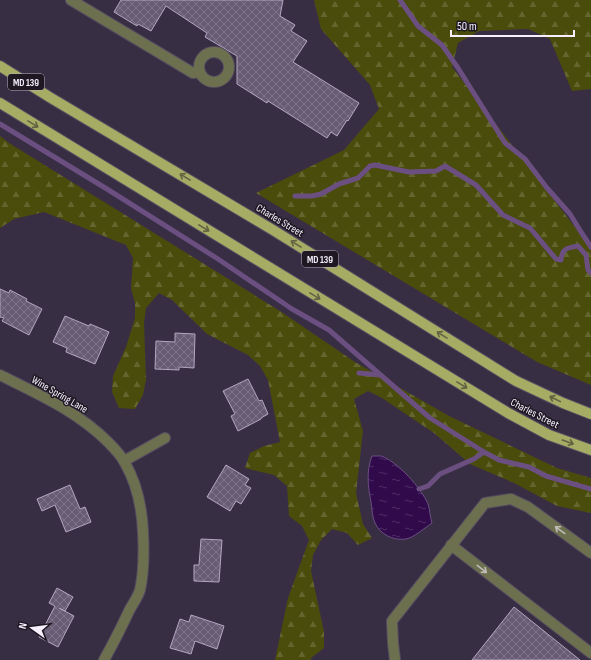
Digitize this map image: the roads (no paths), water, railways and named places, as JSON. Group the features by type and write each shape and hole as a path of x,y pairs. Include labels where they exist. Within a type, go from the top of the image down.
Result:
{"main road":[{"name":"Charles Street","path":"0,66 51,98 280,234 516,380 563,403 591,414"},
{"name":"Charles Street","path":"0,103 508,413 549,435 591,450"}],"street":[{"path":"71,0 193,73 200,72"},
{"name":"Wine Spring Lane","path":"0,375 65,408 82,420 113,448 124,461 132,478 139,498 143,520 143,568 140,591 104,660"},
{"path":"124,461 165,438"},
{"path":"395,660 392,621 485,502 511,500 528,507 591,553"},
{"path":"451,545 591,652"}],"water":[{"path":"372,456 381,456 401,469 415,484 428,504 432,523 412,537 406,539 392,538 380,530 375,523 368,479"}],"waterway":[{"path":"400,0 418,26 442,45 505,143 525,159 547,188 570,214 591,247"},
{"path":"0,124 218,259 292,309 329,330 430,418 484,452 499,460 529,467 546,476 591,489"},
{"path":"295,196 312,196 321,194 339,184 358,178 370,166 375,165 409,172 436,171 445,166 476,185 503,215 530,228 556,259 561,260 566,249 578,246 586,255 588,270 591,273"},
{"path":"359,373 380,375"},
{"path":"419,489 428,486 440,474 474,459 484,452"}]}
